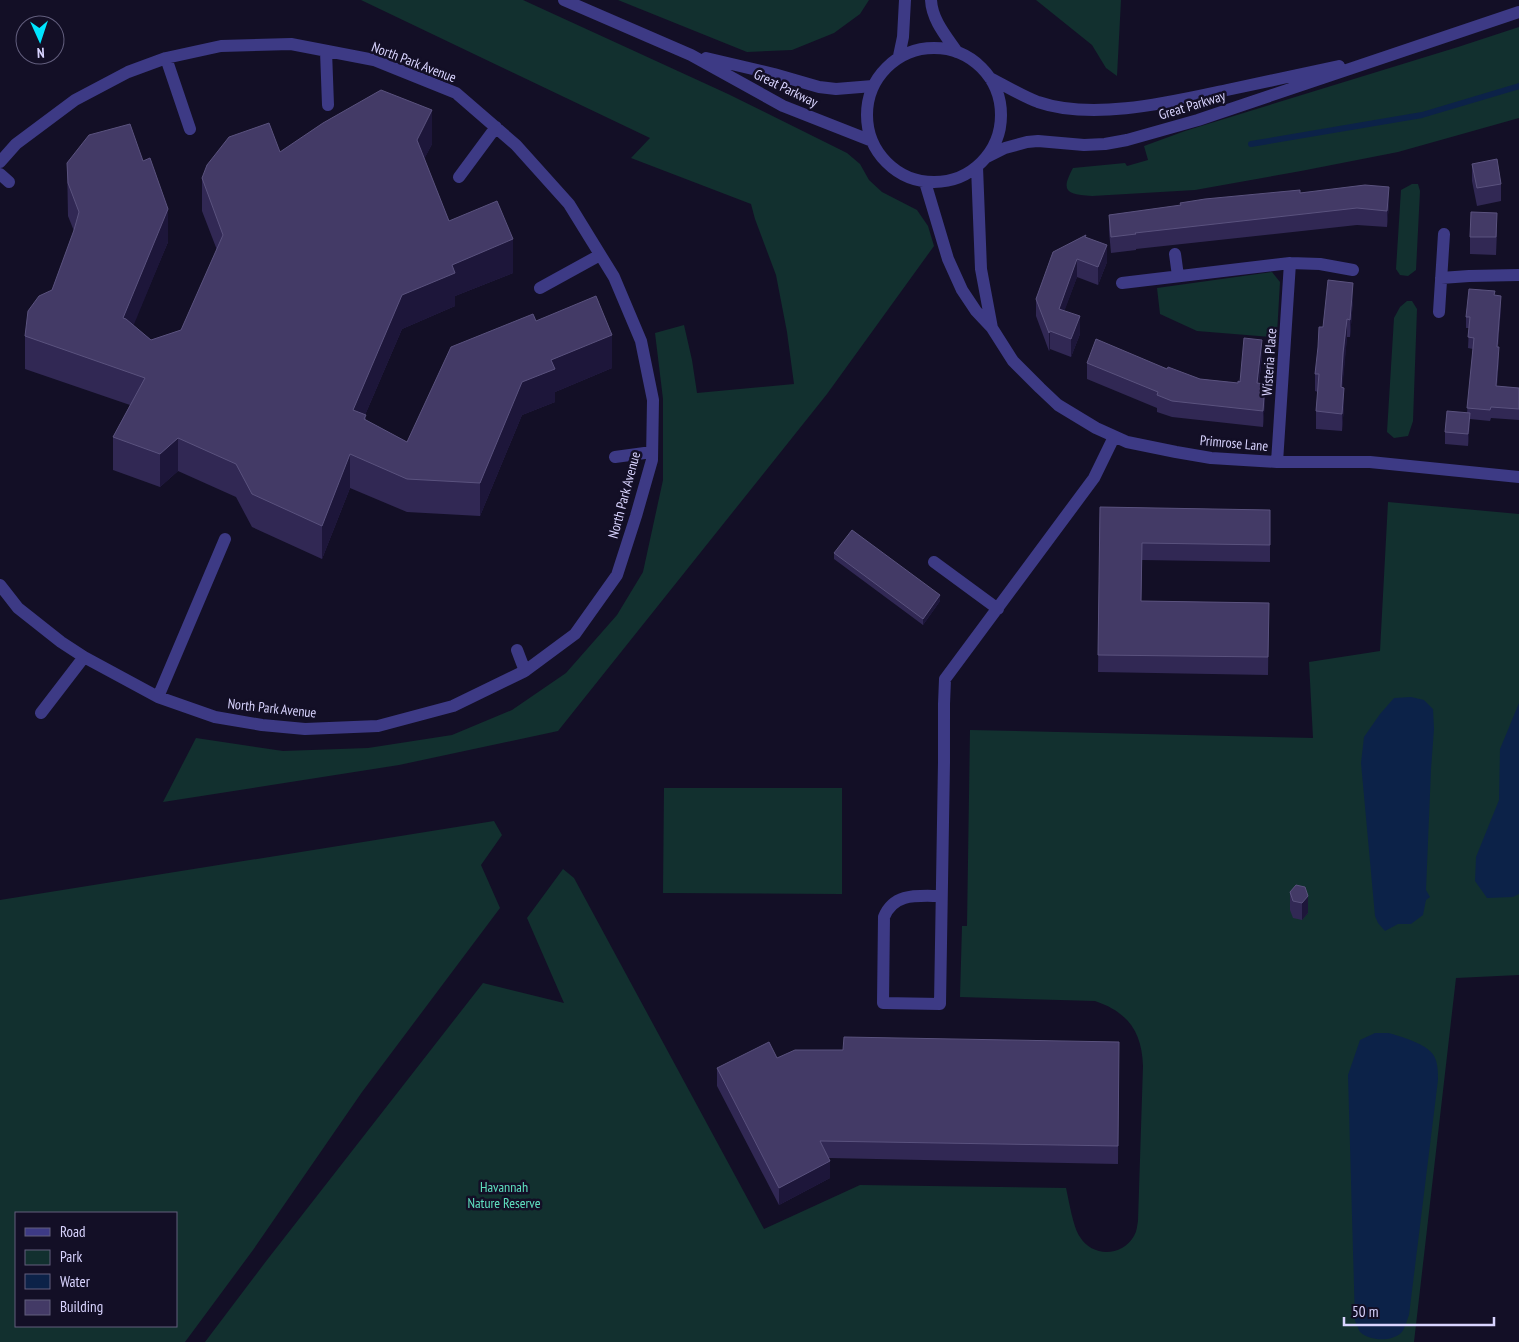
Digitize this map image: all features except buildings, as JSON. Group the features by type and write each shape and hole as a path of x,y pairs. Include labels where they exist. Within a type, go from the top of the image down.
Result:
{"street":[{"name":"Great Parkway","path":"564,0 691,54 783,106 872,141"},
{"path":"899,56 903,37 905,0"},
{"path":"931,0 938,24 957,52"},
{"name":"Great Parkway","path":"987,157 1004,148 1027,142 1038,141 1084,145 1127,140 1198,120 1519,12"},
{"name":"North Park Avenue","path":"0,162 16,144 75,100 128,72 166,58 221,46 291,44 374,60 456,92 516,145 568,204 614,277 642,341 653,400 652,460 617,574 575,634 525,671 453,706 378,726 305,729 262,725 215,717 158,697 84,657 61,642 18,608 0,585"},
{"name":"Great Parkway","path":"943,48 957,52 970,59 981,67 990,78 999,98 1001,118 997,139 987,157 966,174 953,180 939,182 912,179 899,173 878,154 868,128 866,114 868,100 880,74 899,56 915,50 943,48"},
{"path":"326,51 328,105"},
{"name":"Great Parkway","path":"990,78 1038,102 1070,109 1104,110 1135,108 1191,98 1403,52"},
{"name":"Great Parkway","path":"691,54 836,89 873,86"},
{"path":"166,58 190,129"},
{"path":"460,177 496,128"},
{"name":"Primrose Lane","path":"977,167 981,269 992,328"},
{"name":"Primrose Lane","path":"926,182 948,259 962,290 976,312 992,328 1013,361 1058,405 1114,437 1144,446 1202,456 1277,462 1370,462 1519,477"},
{"path":"1439,312 1444,234"},
{"path":"1175,254 1178,276"},
{"path":"540,288 600,256"},
{"path":"1122,283 1290,263 1320,264 1353,270"},
{"name":"Wisteria Place","path":"1277,462 1290,263"},
{"path":"1441,278 1519,276"},
{"path":"942,896 902,898 895,901 887,911 884,917 883,1003 940,1004 942,896 945,679 1094,478 1114,437"},
{"path":"615,457 652,452"},
{"path":"158,697 225,539"},
{"path":"934,562 998,609"},
{"path":"517,650 525,671"},
{"path":"41,713 84,657"}],"green space":[{"path":"361,0 523,0 728,94 847,153 860,164 869,180 882,192 917,210 928,226 934,246 827,394 558,731 399,765 163,802 196,738 283,751 368,748 452,735 512,710 566,673 617,615 643,572 663,480 663,399 655,333 684,325 697,393 794,384 787,332 776,275 751,204 631,158 650,138"},
{"path":"618,0 869,0 860,14 834,33 792,50 747,52"},
{"path":"1036,0 1121,0 1117,76 1106,68 1092,45"},
{"path":"1519,27 1519,118 1398,152 1195,190 1092,196 1072,193 1068,190 1067,182 1073,168 1125,163 1127,166 1148,160 1144,146 1185,131"},
{"path":"1412,184 1418,184 1420,191 1416,270 1408,276 1400,275 1396,269 1401,190"},
{"path":"1272,272 1280,282 1277,334 1271,337 1197,331 1160,314 1157,288"},
{"path":"1407,301 1412,301 1417,309 1413,421 1408,436 1394,438 1387,432 1394,318 1400,307"},
{"name":"Havannah Nature Reserve","path":"1388,502 1519,514 1519,975 1456,978 1414,1342 205,1342 483,983 564,1003 527,918 563,869 574,878 764,1229 860,1185 1066,1188 1075,1227 1085,1244 1099,1251 1107,1252 1122,1248 1134,1236 1138,1221 1143,1066 1140,1043 1131,1025 1116,1011 1095,1001 960,997 962,926 967,926 970,730 1313,738 1309,662 1380,651"},
{"path":"664,788 842,788 842,894 663,893"},
{"path":"494,821 502,835 481,865 500,908 362,1092 253,1250 185,1342 0,1342 0,900"}],"water":[{"path":"1411,697 1424,700 1433,709 1434,729 1426,890 1430,897 1426,900 1423,915 1411,924 1398,924 1385,931 1375,916 1361,763 1364,737 1380,714 1394,698"},
{"path":"1519,703 1519,894 1513,897 1487,898 1475,881 1476,857 1499,800 1500,749"},
{"path":"1375,1033 1388,1033 1413,1041 1431,1052 1436,1062 1438,1080 1409,1315 1405,1327 1397,1336 1375,1339 1360,1332 1355,1321 1348,1075 1360,1040"}],"waterway":[{"path":"1251,144 1422,115 1519,86"}]}
